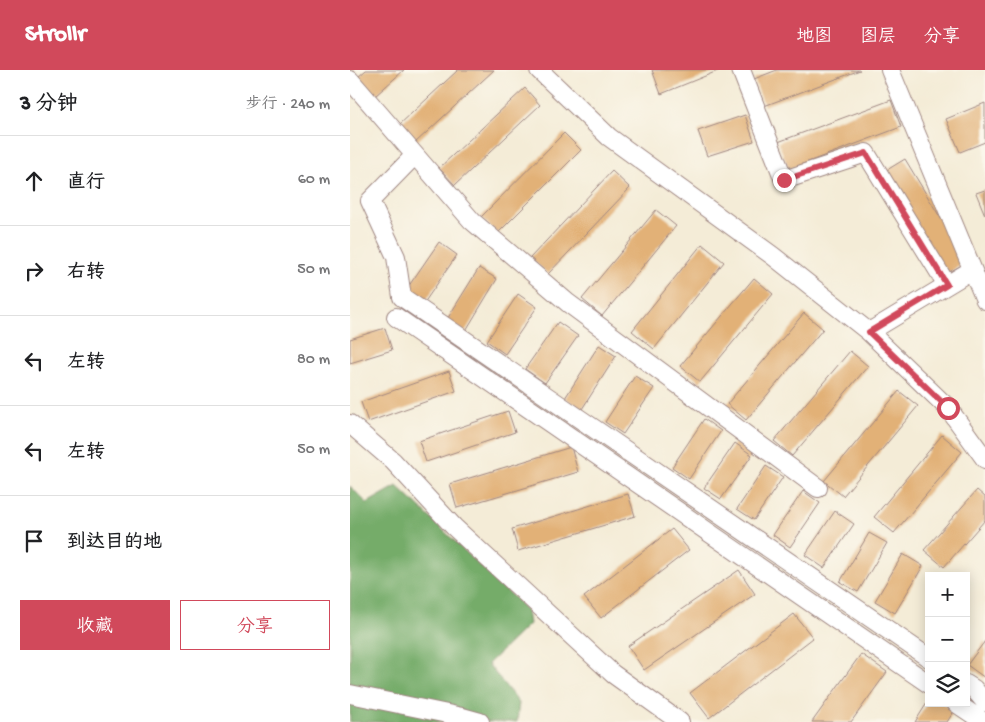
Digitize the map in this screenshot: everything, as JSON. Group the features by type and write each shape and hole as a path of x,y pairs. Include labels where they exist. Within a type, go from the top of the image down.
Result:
{"street":[{"path":"539,70 609,137 773,256 869,332 948,408 985,459"},
{"path":"741,70 784,180 866,153 947,285"},
{"path":"890,70 985,300"},
{"path":"350,80 472,221 568,303 818,488"},
{"path":"415,155 370,201 396,257 402,296 925,655"},
{"path":"869,332 972,270"},
{"path":"396,317 925,681"},
{"path":"350,424 393,461 454,527 613,674 680,722"},
{"path":"970,686 985,702"},
{"path":"350,694 480,722"},
{"path":"962,707 984,722"}],"green space":[{"path":"350,486 367,503 397,486 527,610 529,624 488,664 519,703 517,722 350,722"}],"building":[{"path":"366,70 404,70 375,96 358,77"},
{"path":"458,70 494,70 415,143 399,125"},
{"path":"652,70 720,70 661,94"},
{"path":"777,70 860,70 764,106 754,79"},
{"path":"525,88 540,105 455,185 439,168"},
{"path":"891,100 901,127 789,169 778,142"},
{"path":"985,103 985,142 960,152 946,119"},
{"path":"745,115 754,141 707,156 698,131"},
{"path":"564,133 581,150 497,234 481,217"},
{"path":"905,159 967,262 944,275 882,173"},
{"path":"612,171 630,188 548,274 530,258"},
{"path":"985,190 985,215 976,193"},
{"path":"656,210 676,226 602,316 582,299"},
{"path":"439,242 457,255 424,303 406,290"},
{"path":"702,244 724,262 654,349 632,331"},
{"path":"479,268 497,279 465,332 446,321"},
{"path":"754,278 773,294 700,382 680,366"},
{"path":"518,294 537,307 505,354 487,341"},
{"path":"804,313 823,329 746,420 727,404"},
{"path":"558,322 578,336 545,383 525,369"},
{"path":"385,328 392,350 350,363 350,339"},
{"path":"599,345 616,356 582,409 565,398"},
{"path":"850,351 868,366 792,456 774,441"},
{"path":"449,371 456,391 368,422 361,402"},
{"path":"635,376 654,388 623,434 605,422"},
{"path":"899,391 918,406 843,496 824,481"},
{"path":"508,411 515,432 426,462 419,441"},
{"path":"704,419 721,431 689,479 672,467"},
{"path":"942,435 962,452 894,533 874,517"},
{"path":"735,443 752,455 721,499 704,488"},
{"path":"571,447 578,472 457,508 450,484"},
{"path":"766,466 783,477 754,520 737,509"},
{"path":"977,490 985,497 985,520 944,567 924,550"},
{"path":"803,491 820,503 790,547 773,535"},
{"path":"628,494 635,516 518,551 512,529"},
{"path":"835,511 854,524 824,568 805,555"},
{"path":"672,529 689,550 601,618 584,597"},
{"path":"869,533 887,543 858,592 840,582"},
{"path":"903,554 923,566 895,613 875,601"},
{"path":"739,570 755,594 644,670 628,646"},
{"path":"794,614 813,638 709,718 690,693"},
{"path":"985,641 985,678 970,667 970,661"},
{"path":"861,654 887,672 851,722 812,722"},
{"path":"925,706 948,707 954,711 947,722 915,722"}],"route":[{"path":"784,180 866,153 947,285 869,332 948,408"}]}
